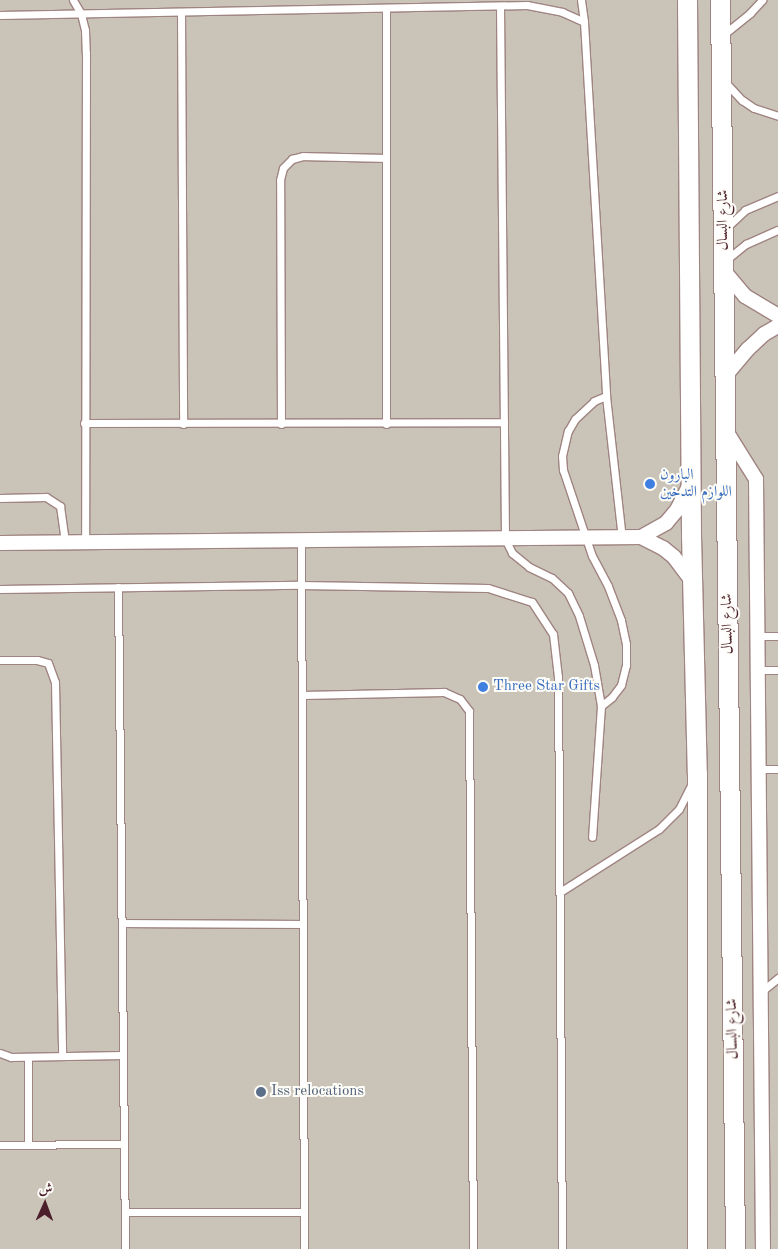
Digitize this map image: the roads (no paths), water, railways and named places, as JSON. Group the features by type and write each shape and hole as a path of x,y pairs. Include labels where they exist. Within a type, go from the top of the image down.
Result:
{"street":[{"path":"676,0 679,4 687,38"},
{"path":"687,0 692,581 697,773 697,1249"},
{"name":"شارع البسال","path":"720,0 735,1249"},
{"path":"724,266 745,296 778,316"},
{"path":"726,375 759,339 778,326"},
{"path":"726,431 756,479 763,1249"},
{"path":"0,543 641,537 666,523 677,510 691,484"},
{"path":"641,537 674,556 692,581"}],"lane":[{"path":"73,0 81,14 85,30 86,53 85,542"},
{"path":"581,0 584,22 606,396 622,538"},
{"path":"721,37 750,13 762,0"},
{"path":"0,15 500,6 543,7 562,12 584,22"},
{"path":"500,6 505,539 512,553 529,567 552,578 568,593 579,616 594,665 601,706 592,837"},
{"path":"386,8 384,158 386,424"},
{"path":"181,12 183,424"},
{"path":"722,78 742,100 754,108 778,116"},
{"path":"281,424 280,180 283,168 292,159 303,156 384,158"},
{"path":"724,230 745,210 778,196"},
{"path":"724,266 746,244 778,230"},
{"path":"601,706 612,697 621,685 626,665 626,644 621,620 586,538 564,470 564,443 575,419 588,405 606,396"},
{"path":"84,423 386,424 504,422"},
{"path":"0,498 46,498 60,506 65,542"},
{"path":"301,540 304,1249"},
{"path":"0,588 300,585 488,588 509,593 532,602 553,634 558,677 562,1249"},
{"path":"118,587 125,1249"},
{"path":"758,636 778,636"},
{"path":"0,660 37,660 48,663 55,682 62,1056"},
{"path":"758,670 778,670"},
{"path":"302,695 444,692 460,699 469,711 473,1249"},
{"path":"759,769 778,769"},
{"path":"560,892 659,829 679,809 697,773"},
{"path":"122,923 302,924"},
{"path":"762,991 778,978"},
{"path":"0,1053 11,1058"},
{"path":"0,1058 123,1055"},
{"path":"28,1057 28,1144"},
{"path":"0,1145 124,1144"},
{"path":"125,1212 303,1212"}],"place":[{"name":"البارون اللوازم التدخين","path":"650,484"},
{"name":"Three Star Gifts","path":"483,687"},
{"name":"Iss relocations","path":"261,1092"}]}
